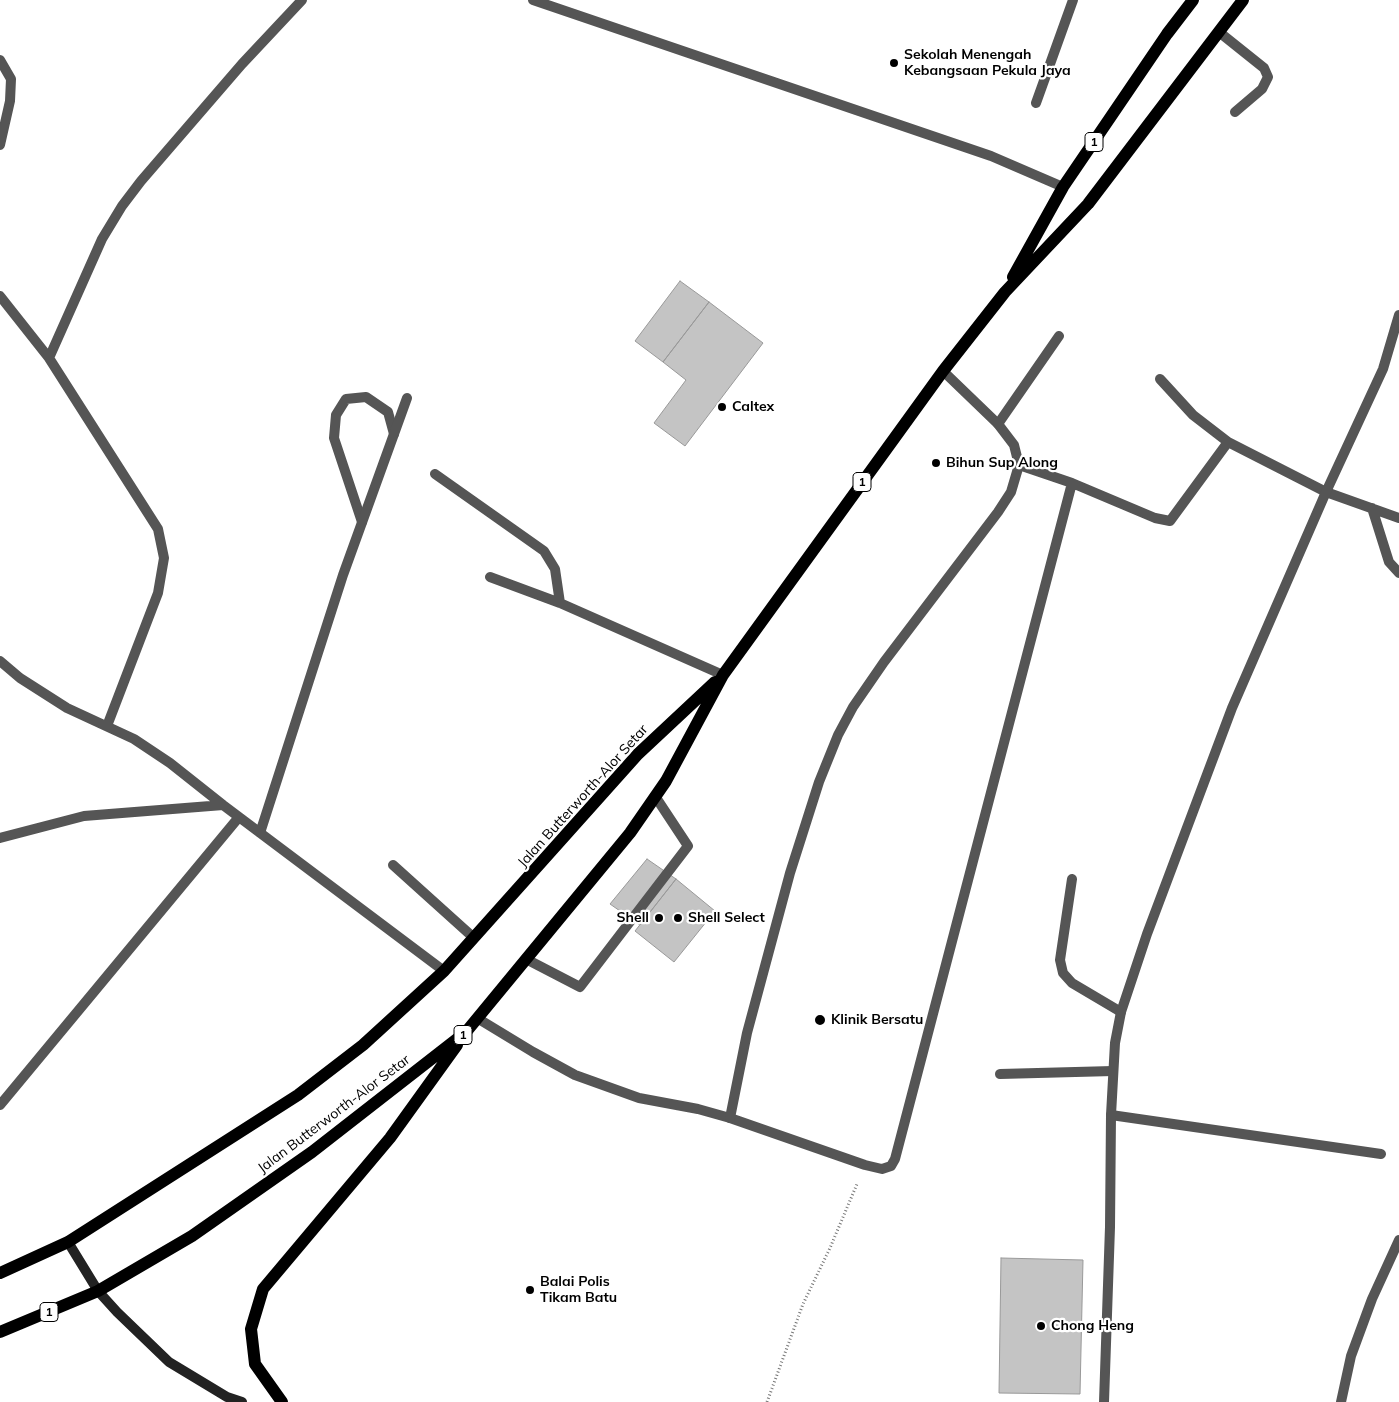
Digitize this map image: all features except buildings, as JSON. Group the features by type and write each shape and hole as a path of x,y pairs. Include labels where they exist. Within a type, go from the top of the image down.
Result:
{"main road":[{"name":"1","path":"1004,292 1063,187 1193,0"},
{"name":"1","path":"723,675 943,371 1004,292 1088,204 1243,0"},
{"name":"Jalan Butterworth-Alor Setar","path":"0,1332 98,1291 192,1236 304,1157 466,1032 630,833 666,781 723,675"},
{"name":"Jalan Butterworth-Alor Setar","path":"0,1272 68,1242 298,1095 363,1045 444,971 638,754 723,675"},
{"path":"282,1402 255,1364 251,1329 263,1288 390,1138 466,1032"},
{"path":"68,1242 98,1291 117,1312 170,1362 227,1397 242,1402"}],"street":[{"path":"49,358 102,239 122,206 141,181 242,64 302,0"},
{"path":"533,0 982,153 1063,187"},
{"path":"1036,103 1073,0"},
{"path":"1219,32 1264,68 1268,77 1262,89 1235,112"},
{"path":"0,60 11,79 10,101 0,145"},
{"path":"0,296 49,358 158,529 164,558 158,593 107,726"},
{"path":"1104,1402 1110,1227 1111,1115 1115,1043 1121,1012 1137,962 1232,708 1326,492 1383,370 1399,316"},
{"path":"998,424 1059,336"},
{"path":"730,1118 747,1032 790,873 819,782 838,735 853,707 884,662 998,512 1011,492 1019,465 1014,445 998,424 943,371"},
{"path":"1160,380 1193,415 1228,442 1326,492 1399,518"},
{"path":"362,522 334,438 336,415 346,399 366,398 388,412 394,434"},
{"path":"260,833 343,575 407,398"},
{"path":"1019,465 1072,483 1155,518 1170,521 1228,442"},
{"path":"436,474 544,551 555,569 560,603"},
{"path":"477,1018 574,1075 639,1098 698,1109 730,1118 865,1165 882,1169 892,1166 1072,483"},
{"path":"1372,508 1389,562 1399,573"},
{"path":"490,577 560,603 723,675"},
{"path":"0,661 20,678 67,708 134,738 170,763 222,805 444,971"},
{"path":"526,958 580,987 688,846 655,796"},
{"path":"0,838 84,816 222,805"},
{"path":"0,1105 239,817"},
{"path":"393,865 474,938"},
{"path":"1072,879 1060,960 1063,973 1072,983 1121,1012"},
{"path":"1000,1074 1113,1071"},
{"path":"1111,1115 1381,1154"},
{"path":"1341,1402 1351,1356 1372,1299 1399,1240"}],"path":[{"path":"767,1402 803,1304 830,1248 865,1165"}],"place":[{"name":"Sekolah Menengah Kebangsaan Pekula Jaya","path":"894,63"},
{"name":"Caltex","path":"722,407"},
{"name":"Bihun Sup Along","path":"936,463"},
{"name":"Shell","path":"659,918"},
{"name":"Shell Select","path":"678,918"},
{"name":"Klinik Bersatu","path":"820,1020"},
{"name":"Balai Polis Tikam Batu","path":"530,1290"},
{"name":"Chong Heng","path":"1041,1326"}]}
